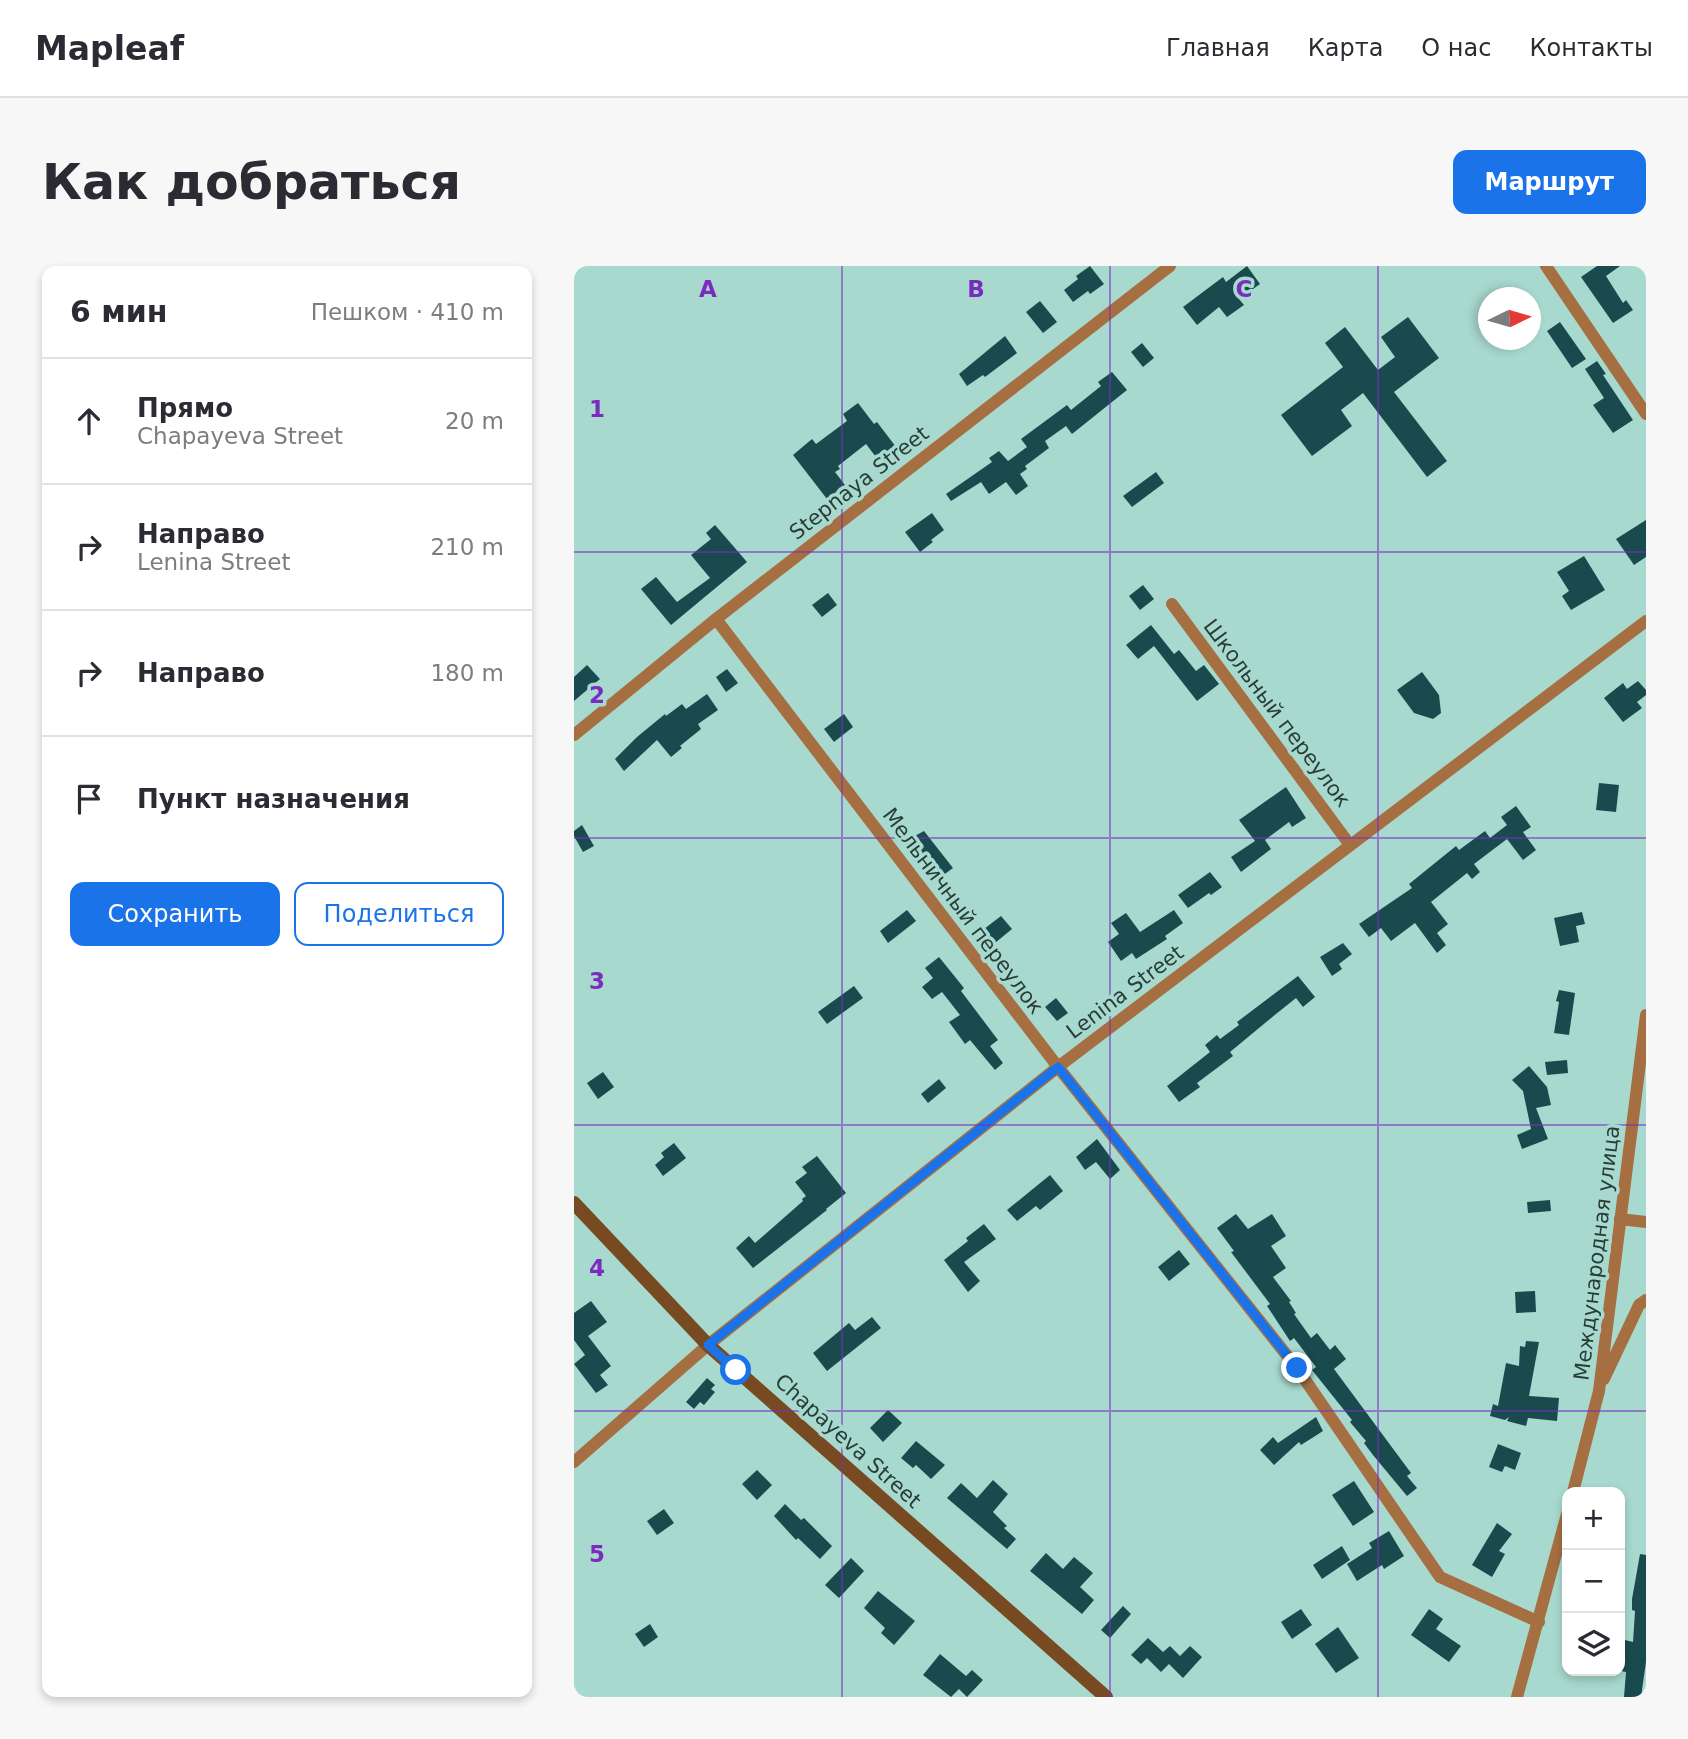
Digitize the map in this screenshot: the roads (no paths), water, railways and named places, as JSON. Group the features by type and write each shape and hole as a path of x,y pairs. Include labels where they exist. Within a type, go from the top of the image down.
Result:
{"main road":[{"name":"Chapayeva Street","path":"574,1203 708,1345 1106,1697"}],"street":[{"name":"Stepnaya Street","path":"574,735 716,619 1170,266"},
{"path":"1546,266 1646,414"},
{"name":"Школьный переулок","path":"1172,604 1350,845"},
{"name":"Мельничный переулок","path":"716,619 1058,1067 1297,1368 1440,1577 1539,1622"},
{"name":"Lenina Street","path":"574,1462 708,1345 1058,1067 1646,621"},
{"name":"Международная улица","path":"1574,1487 1599,1391 1646,1015"},
{"path":"1620,1219 1646,1223"},
{"path":"1599,1391 1639,1305 1646,1300"},
{"path":"1517,1697 1562,1533"}]}
